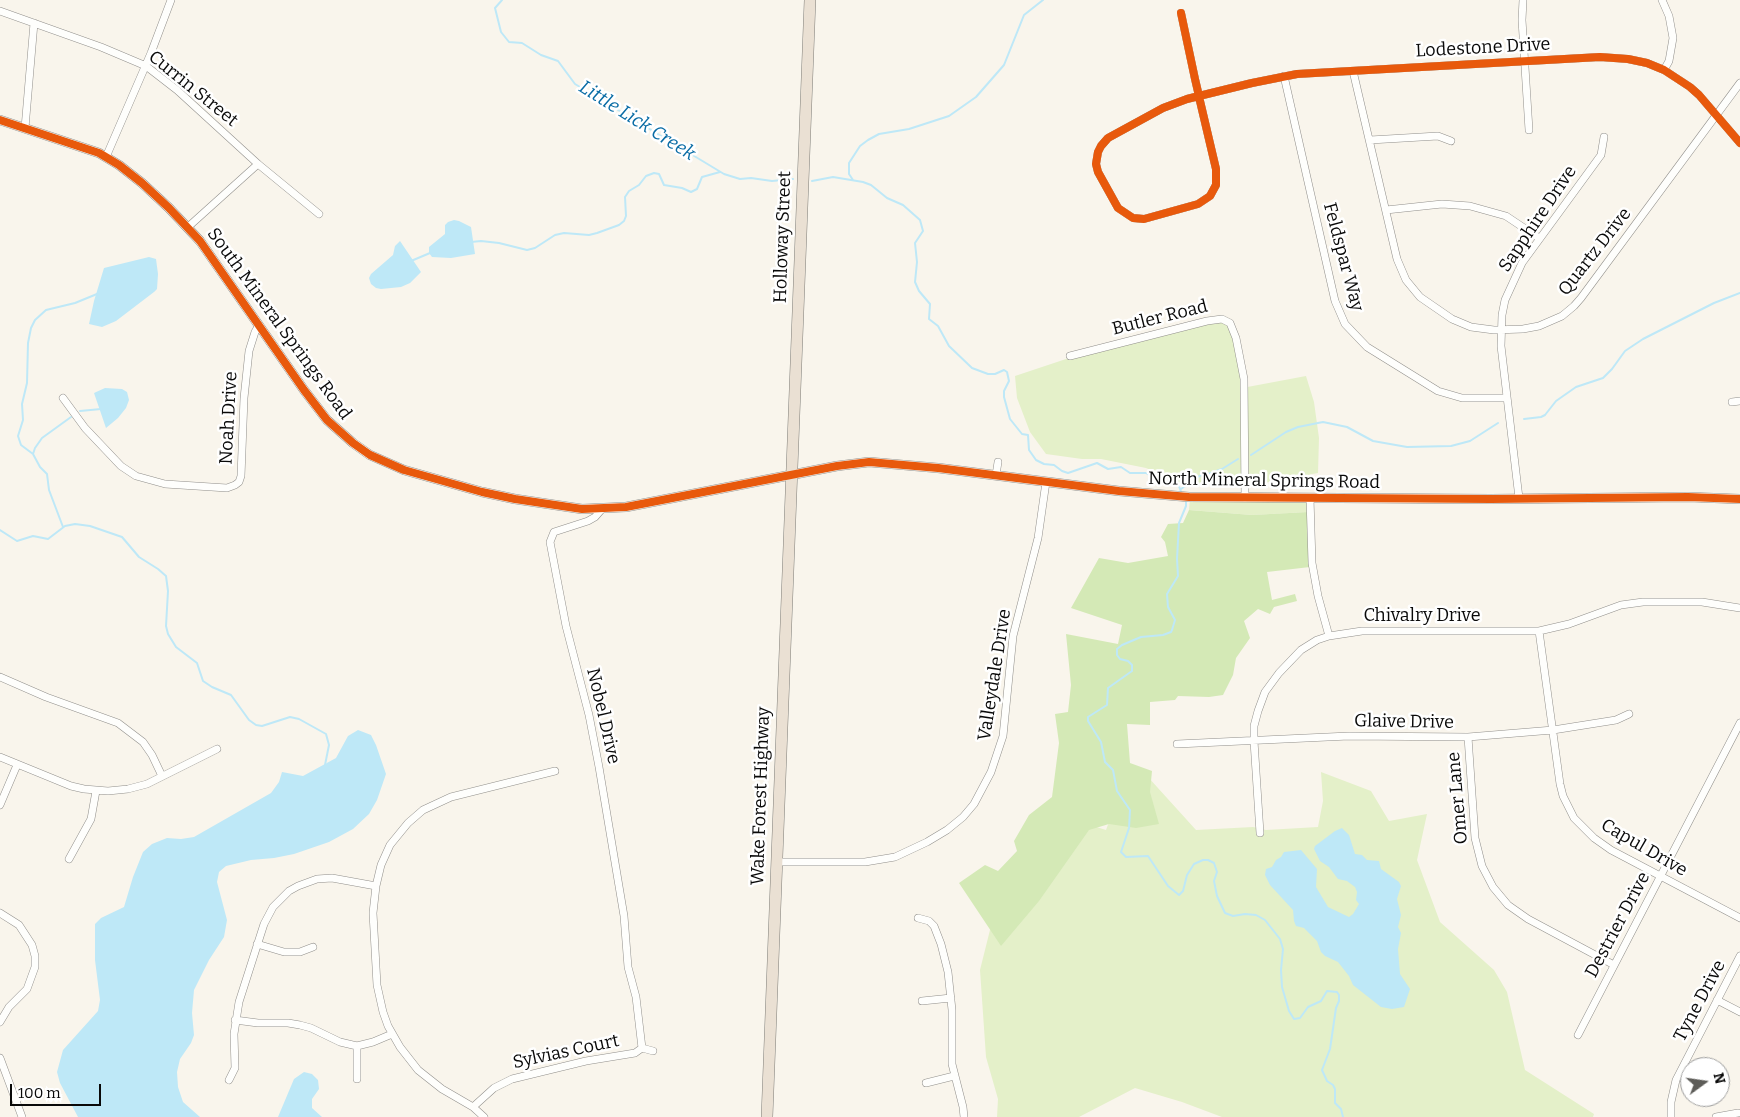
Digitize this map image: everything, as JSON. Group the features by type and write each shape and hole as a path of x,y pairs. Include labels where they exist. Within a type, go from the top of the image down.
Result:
{"highway":[{"name":"Holloway Street","path":"792,476 810,0"},
{"name":"Wake Forest Highway","path":"767,1117 792,476"}],"street":[{"path":"106,157 146,66 171,0"},
{"path":"1524,0 1522,20 1529,130"},
{"path":"1662,0 1669,16 1673,38 1670,61 1664,70"},
{"name":"Currin Street","path":"0,11 101,47 146,66 177,90 258,164 319,214"},
{"name":"Lodestone Drive","path":"1180,13 1199,96 1216,169 1217,180 1214,191 1198,204 1152,218 1138,219 1122,213 1114,203 1098,172 1097,157 1101,146 1108,138 1163,108 1199,96 1284,76 1615,57 1639,61 1664,70 1690,87 1740,143"},
{"path":"25,128 34,23"},
{"name":"Quartz Drive","path":"1353,71 1396,259 1403,275 1412,288 1429,304 1462,324 1471,327 1501,330 1539,326 1562,316 1574,306 1740,83"},
{"name":"Feldspar Way","path":"1284,76 1335,301 1345,324 1366,347 1438,391 1462,398 1507,398"},
{"name":"South Mineral Springs Road","path":"0,120 87,148 106,157 142,183 188,227 207,249 304,390 328,420 345,437 370,455 404,470 515,500 602,509 626,507 792,476"},
{"path":"1370,140 1438,136 1451,141"},
{"name":"Sapphire Drive","path":"1519,498 1501,330 1503,308 1522,263 1600,155 1604,138"},
{"path":"188,227 258,164"},
{"path":"1386,210 1442,204 1470,206 1506,216 1540,238"},
{"name":"Butler Road","path":"1070,356 1207,321 1222,319 1230,323 1236,338 1244,379 1245,498"},
{"name":"Noah Drive","path":"63,398 85,428 121,466 136,476 165,484 227,488 239,482 241,476 244,398 249,351 259,325"},
{"name":"North Mineral Springs Road","path":"792,476 837,466 869,462 1177,496 1245,498 1688,497 1740,499"},
{"path":"996,475 998,462"},
{"name":"Valleydale Drive","path":"776,862 865,862 895,857 947,830 963,817 974,804 991,772 1003,736 1013,636 1038,538 1046,482"},
{"path":"1310,498 1312,563 1318,596 1329,636"},
{"name":"Nobel Drive","path":"602,509 588,522 554,532 550,542 566,626 589,716 599,767 624,916 628,963"},
{"name":"Chivalry Drive","path":"1260,833 1254,741 1254,726 1258,711 1268,687 1290,660 1317,640 1329,636 1362,631 1539,631 1569,624 1621,605 1643,602 1702,602 1740,608"},
{"name":"Capul Drive","path":"1539,631 1560,784 1574,818 1602,844 1740,918"},
{"path":"0,677 46,697 118,723 144,742 162,776"},
{"name":"Glaive Drive","path":"1176,744 1366,735 1468,737 1553,730 1616,720 1629,714"},
{"name":"Destrier Drive","path":"1578,1035 1740,723"},
{"name":"Omer Lane","path":"1468,737 1475,838 1482,866 1493,887 1508,905 1528,919 1614,965"},
{"path":"0,758 71,786 96,791 128,789 147,784 217,749"},
{"path":"0,805 18,765"},
{"path":"484,1117 473,1107 442,1088 418,1070 392,1034 383,1012 377,985 373,913 376,886 381,865 390,845 404,827 423,810 456,795 555,771"},
{"path":"69,859 91,819 96,791"},
{"path":"229,1080 235,1068 235,1020 239,1002 257,944 270,912 282,897 298,886 317,879 332,878 376,886"},
{"path":"0,913 19,925 26,934 35,956 35,968 27,989 9,1008 0,1022"},
{"path":"918,918 929,921 937,932 948,972 953,1023 952,1057 954,1076 964,1117"},
{"path":"257,944 284,952 300,952 313,947"},
{"name":"Tyne Drive","path":"1671,1117 1671,1102 1676,1080 1740,956"},
{"name":"Sylvias Court","path":"628,963 636,998 642,1048"},
{"path":"922,1001 951,998"},
{"path":"1717,1000 1740,1012"},
{"path":"235,1020 250,1023 282,1022 300,1025 311,1028 340,1042 357,1046 374,1042 392,1034"},
{"path":"357,1046 357,1079"},
{"name":"Sylvias Court","path":"642,1048 653,1052"},
{"name":"Sylvias Court","path":"473,1107 494,1088 512,1079 586,1060 635,1053 642,1048"},
{"path":"0,1058 22,1117"},
{"path":"926,1083 954,1076"},
{"path":"1716,1117 1738,1114"}],"green space":[{"path":"1217,320 1233,328 1242,388 1306,376 1314,402 1319,438 1318,473 1241,487 1180,483 1146,468 1101,459 1082,459 1046,454 1030,432 1017,398 1015,376 1069,358"},
{"path":"1190,498 1309,499 1308,512 1252,515 1189,510"},
{"path":"1189,510 1252,515 1308,512 1310,567 1267,572 1272,600 1295,594 1297,601 1274,607 1270,614 1258,609 1244,621 1250,638 1236,658 1233,675 1223,695 1209,697 1178,696 1175,700 1150,702 1150,725 1127,724 1130,763 1152,771 1150,792 1159,824 1136,828 1109,824 1089,830 1039,901 1001,946 959,883 985,865 998,871 1017,851 1014,841 1029,815 1052,797 1059,743 1055,714 1068,712 1071,685 1066,634 1118,644 1122,625 1071,608 1099,558 1128,563 1168,556 1165,542 1161,537 1168,524 1183,523"},
{"path":"1129,768 1148,777 1196,830 1253,827 1266,830 1318,827 1323,801 1321,772 1371,791 1389,821 1427,814 1417,860 1440,922 1494,970 1507,992 1525,1070 1594,1114 1593,1117 1222,1117 1182,1102 1135,1088 1079,1117 997,1117 998,1099 986,1057 980,970 995,910 1039,809 1106,830"}],"water":[{"path":"454,220 471,227 475,254 451,258 432,257 429,253 429,247 445,234 445,225"},
{"path":"400,241 421,272 410,283 401,287 376,288 371,284 369,278 371,274 393,255 395,246"},
{"path":"149,257 156,259 157,289 116,321 102,327 89,324 104,268"},
{"path":"105,388 122,389 127,392 129,400 126,408 118,418 106,428 94,393"},
{"path":"358,730 371,735 386,774 377,800 369,814 353,829 329,842 294,854 251,860 226,866 219,872 217,882 227,920 224,937 209,960 194,990 192,1013 194,1035 180,1059 177,1072 178,1087 183,1102 200,1117 78,1117 60,1083 57,1072 63,1050 98,1011 100,1000 95,960 95,924 101,918 124,907 143,852 152,844 167,838 181,839 194,837 271,793 279,782 282,772 303,776 336,758 348,736"},
{"path":"1342,828 1349,835 1355,854 1362,855 1367,860 1379,861 1381,869 1399,882 1401,886 1397,899 1401,915 1398,927 1401,933 1398,949 1400,974 1410,989 1404,1007 1392,1009 1381,1007 1353,985 1349,976 1338,962 1325,956 1321,952 1317,941 1304,928 1296,926 1293,910 1270,885 1265,875 1266,869 1272,867 1284,852 1301,850 1317,869 1316,887 1328,907 1349,917 1359,904 1356,900 1357,892 1355,887 1347,881 1338,879 1329,867 1320,861 1314,849 1315,846 1335,831"},
{"path":"304,1072 312,1074 318,1080 319,1089 312,1099 312,1108 322,1117 278,1117 294,1079"}],"waterway":[{"name":"Little Lick Creek","path":"502,0 495,8 501,32 509,42 522,43 541,55 558,61 575,84 724,174 740,179 751,178 772,181 793,179"},
{"path":"853,180 849,174 849,163 860,146 868,140 879,134 909,129 949,116 976,97 1004,65 1024,15 1043,0"},
{"path":"471,242 499,243 527,250 535,248 555,235 564,233 589,235 597,233 619,225 624,221 626,216 625,197 646,176 654,173 659,174 664,185 682,188 691,192 697,189 702,177 720,172"},
{"name":"Little Lick Creek","path":"812,181 833,177 863,182 871,185 887,198 903,205 920,220 923,231 915,243 917,262 915,282 919,291 930,304 929,319 938,326 949,346 972,368 988,374 995,374 1004,370 1007,372 1009,381 1004,391 1004,397 1010,419 1022,434 1028,435 1029,450 1036,460 1044,464 1054,465 1068,473 1097,463 1108,469 1121,467 1130,473 1146,473 1158,480 1178,484 1182,494"},
{"path":"411,261 430,253"},
{"path":"1524,419 1545,415 1556,401 1576,387 1603,378 1625,351 1643,339 1714,303 1740,293"},
{"path":"63,527 49,490 47,474 40,467 33,454 21,445 18,436 23,420 22,404 27,383 28,343 35,320 46,310 75,303 97,294"},
{"path":"80,411 101,409"},
{"path":"33,454 42,438 71,417"},
{"path":"1251,455 1286,432 1298,427 1323,422 1347,427 1373,441 1407,447 1451,446 1470,441 1498,423"},
{"path":"1181,489 1201,475 1222,469 1238,459"},
{"name":"Little Lick Creek","path":"1186,501 1186,506 1179,523 1178,576 1167,594 1168,607 1175,620 1172,630 1163,635 1141,637 1117,649 1117,655 1120,659 1128,661 1132,665 1132,671 1108,688 1107,705 1088,717 1088,721 1101,742 1105,762 1113,770 1117,791 1130,810 1129,828 1121,852 1126,857 1148,856 1168,886 1179,895 1183,891 1187,875 1194,864 1203,860 1214,863 1217,872 1214,881 1217,896 1225,913 1233,916 1256,915 1265,920 1280,939 1283,949 1282,987 1289,1011 1294,1019 1300,1018 1308,1007 1321,1001 1327,991 1337,992 1339,1001 1336,1008 1330,1049 1322,1070 1327,1081 1335,1089 1335,1103 1341,1109 1343,1117"},
{"path":"0,530 17,541 33,536 48,539 65,526 75,524 90,526 122,537 139,557 166,576 168,591 166,626 168,634 176,647 197,663 203,681 231,695 249,720 256,725 262,726 290,717 299,719 326,734 329,745 325,765"}],"cycle path":[{"path":"1181,13 1195,79 1199,96 1200,101 1216,169 1216,185 1210,196 1198,204 1144,219 1133,218 1118,208 1098,172 1096,164 1098,152 1108,138 1163,108 1187,99 1199,96 1252,83 1297,74 1600,57 1628,59 1647,63 1664,70 1690,87 1740,143"},
{"path":"0,120 99,153 119,165 142,183 200,241 304,390 327,420 353,443 370,455 404,470 482,492 582,509 626,507 837,466 869,462 938,468 1119,491 1189,497 1491,499 1688,497 1740,499"}]}
